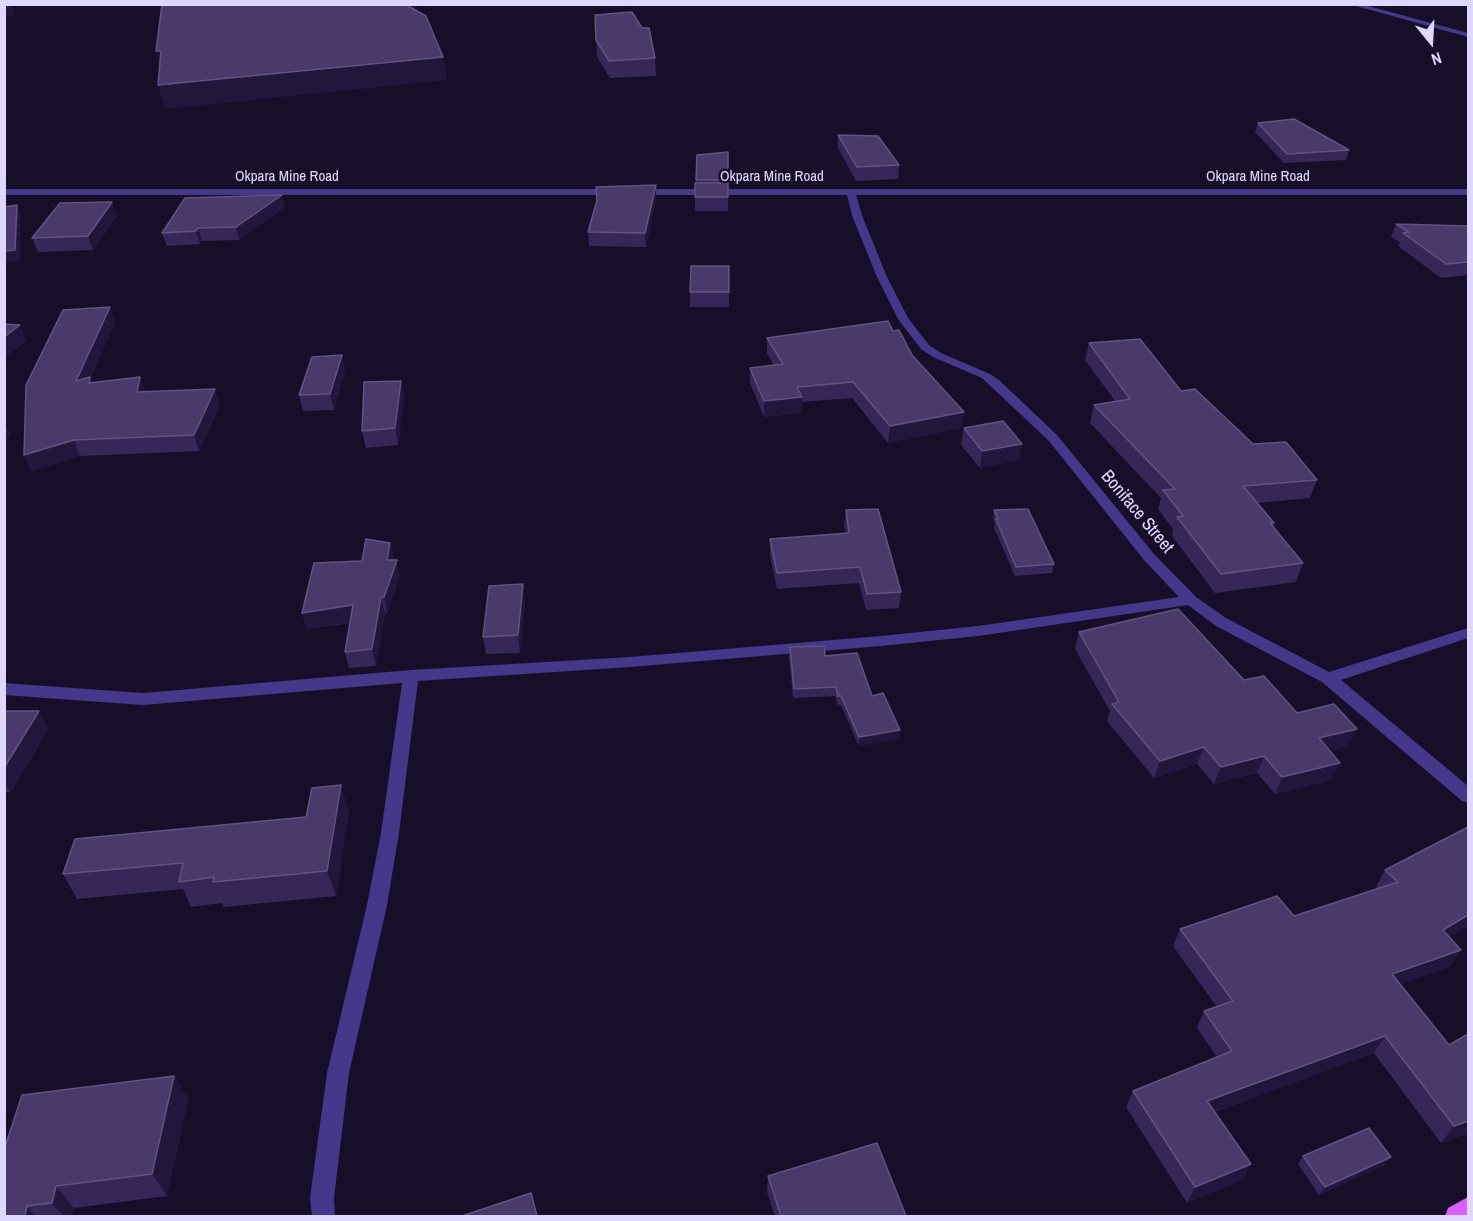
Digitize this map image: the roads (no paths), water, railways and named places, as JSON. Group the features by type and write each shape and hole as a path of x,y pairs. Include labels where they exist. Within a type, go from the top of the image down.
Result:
{"main road":[{"path":"1456,1216 1468,1209"}],"street":[{"path":"1352,4 1468,35"},
{"name":"Okpara Mine Road","path":"4,192 1468,192"},
{"name":"Boniface Street","path":"851,192 858,218 882,277 903,319 915,336 937,355 986,376 1053,438 1149,557 1191,600 1221,622 1328,678 1468,795"},
{"path":"4,689 143,699 411,676 630,662 892,640 978,631 1191,600"},
{"path":"1328,678 1468,633"},
{"path":"323,1216 322,1198 338,1073 377,905 390,833 411,676"}]}
